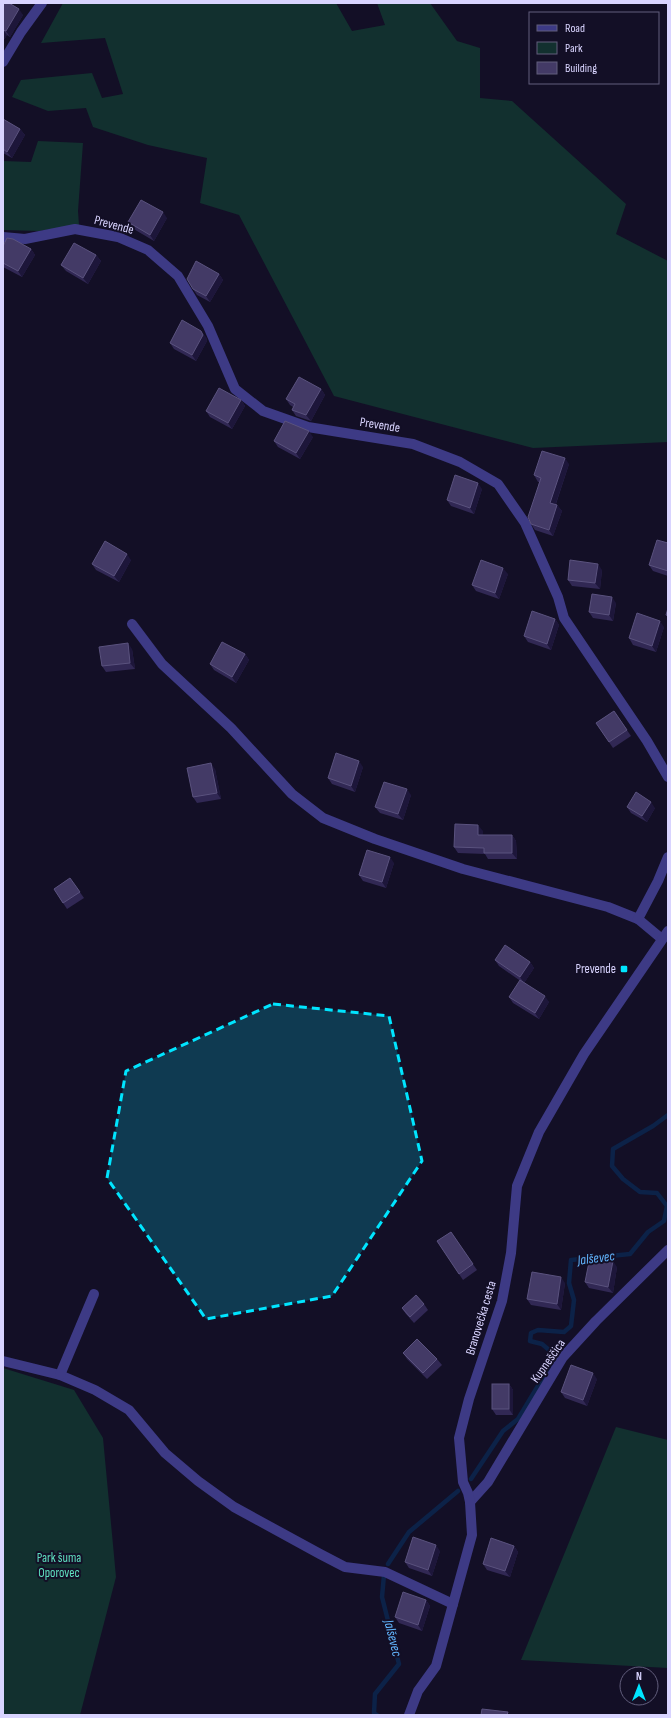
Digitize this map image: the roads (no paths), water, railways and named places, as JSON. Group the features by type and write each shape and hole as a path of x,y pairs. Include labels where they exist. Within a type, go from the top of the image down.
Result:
{"street":[{"path":"3,62 21,32 42,3"},
{"name":"Prevende","path":"3,237 25,239 75,229 118,237 148,250 178,276 208,326 235,389 263,411 308,427 413,444 460,462 498,484 526,523 558,597 564,618 647,741 668,777"},
{"path":"132,624 162,664 231,728 292,794 323,818 375,839 463,869 608,907 638,919 665,935"},
{"path":"638,919 658,881 668,857"},
{"name":"Branovečka cesta","path":"409,1715 418,1691 436,1666 472,1535 469,1497 463,1482 459,1438 469,1399 502,1301 511,1253 517,1186 539,1132 584,1054 665,935"},
{"name":"Kupneščica","path":"469,1497 488,1482 563,1357 596,1321 668,1250"},
{"path":"60,1375 94,1294"},
{"path":"3,1361 60,1375 95,1390 129,1410 165,1453 198,1481 234,1506 345,1567 385,1572 453,1604"}],"waterway":[{"name":"Jalševec","path":"471,1479 503,1431 518,1419 556,1356 542,1344 530,1341 531,1333 538,1330 564,1332 571,1326 574,1300 569,1283 571,1260 630,1254 648,1232 664,1221 667,1206 657,1193 640,1192 623,1179 612,1166 613,1149 653,1126 668,1115"},
{"name":"Jalševec","path":"388,1564 409,1532 458,1491"},
{"name":"Jalševec","path":"377,1715 374,1713 375,1694 399,1664 382,1597 384,1575"}],"place":[{"name":"Prevende","path":"624,969"}],"park label":[{"name":"Park šuma Oporovec","path":"59,1566"}]}
